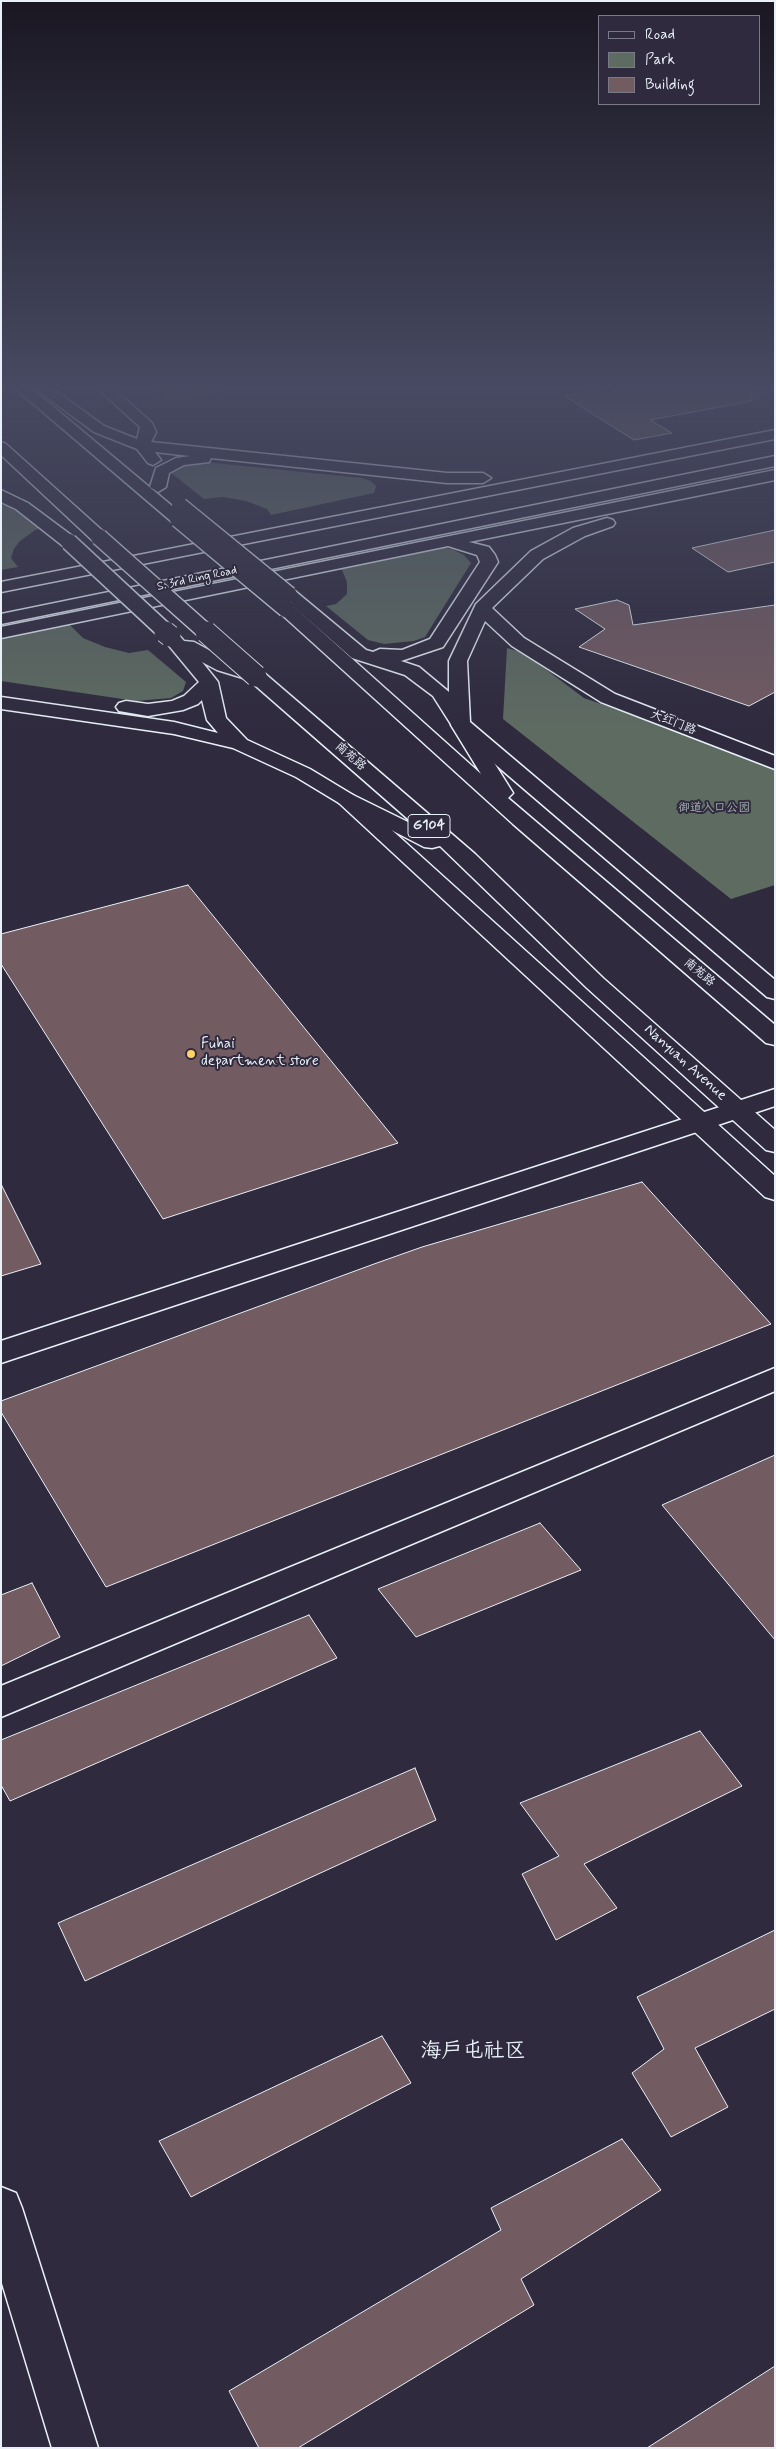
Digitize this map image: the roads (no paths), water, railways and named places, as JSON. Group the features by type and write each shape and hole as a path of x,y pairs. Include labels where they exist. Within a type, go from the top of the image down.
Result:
{"main road":[{"path":"8,503 22,506"},
{"path":"17,503 69,542 170,636 209,682 217,720 240,744"},
{"name":"南苑路","path":"62,503 467,860 595,982 735,1109"},
{"path":"167,503 288,602 358,654 412,671 440,692 520,820"},
{"path":"171,503 179,513"},
{"path":"1,587 376,513 387,503"},
{"name":"S. 3rd Ring Road","path":"1,600 487,503"},
{"name":"S. 3rd Ring Road","path":"1,619 567,503"},
{"path":"1,633 633,503"},
{"path":"687,503 642,513 579,532 537,555 482,608 458,661 460,725 775,992"},
{"path":"358,654 404,656 436,643 489,562 488,555 483,551 448,540"},
{"name":"南苑路","path":"288,602 520,820 775,1038"},
{"name":"大红门路","path":"482,608 518,642 608,698 775,762"},
{"path":"170,636 224,666 256,676"},
{"name":"大红门路","path":"573,677 662,703 775,744"},
{"path":"1,690 148,710 176,706 191,700 209,682"},
{"path":"1,703 174,728 240,744 302,773 346,799 467,860"},
{"path":"346,799 775,1191"},
{"path":"1,1352 698,1120 775,1097"},
{"name":"Nanyuan Avenue","path":"735,1109 775,1144"},
{"path":"1,1702 775,1379"},
{"path":"1,2208 75,2448"}],"place":[{"name":"Fuhai department store","path":"191,1054"}],"district":[{"name":"海户屯社区","path":"473,2053"}],"park label":[{"name":"御道入口公园","path":"714,808"}]}
